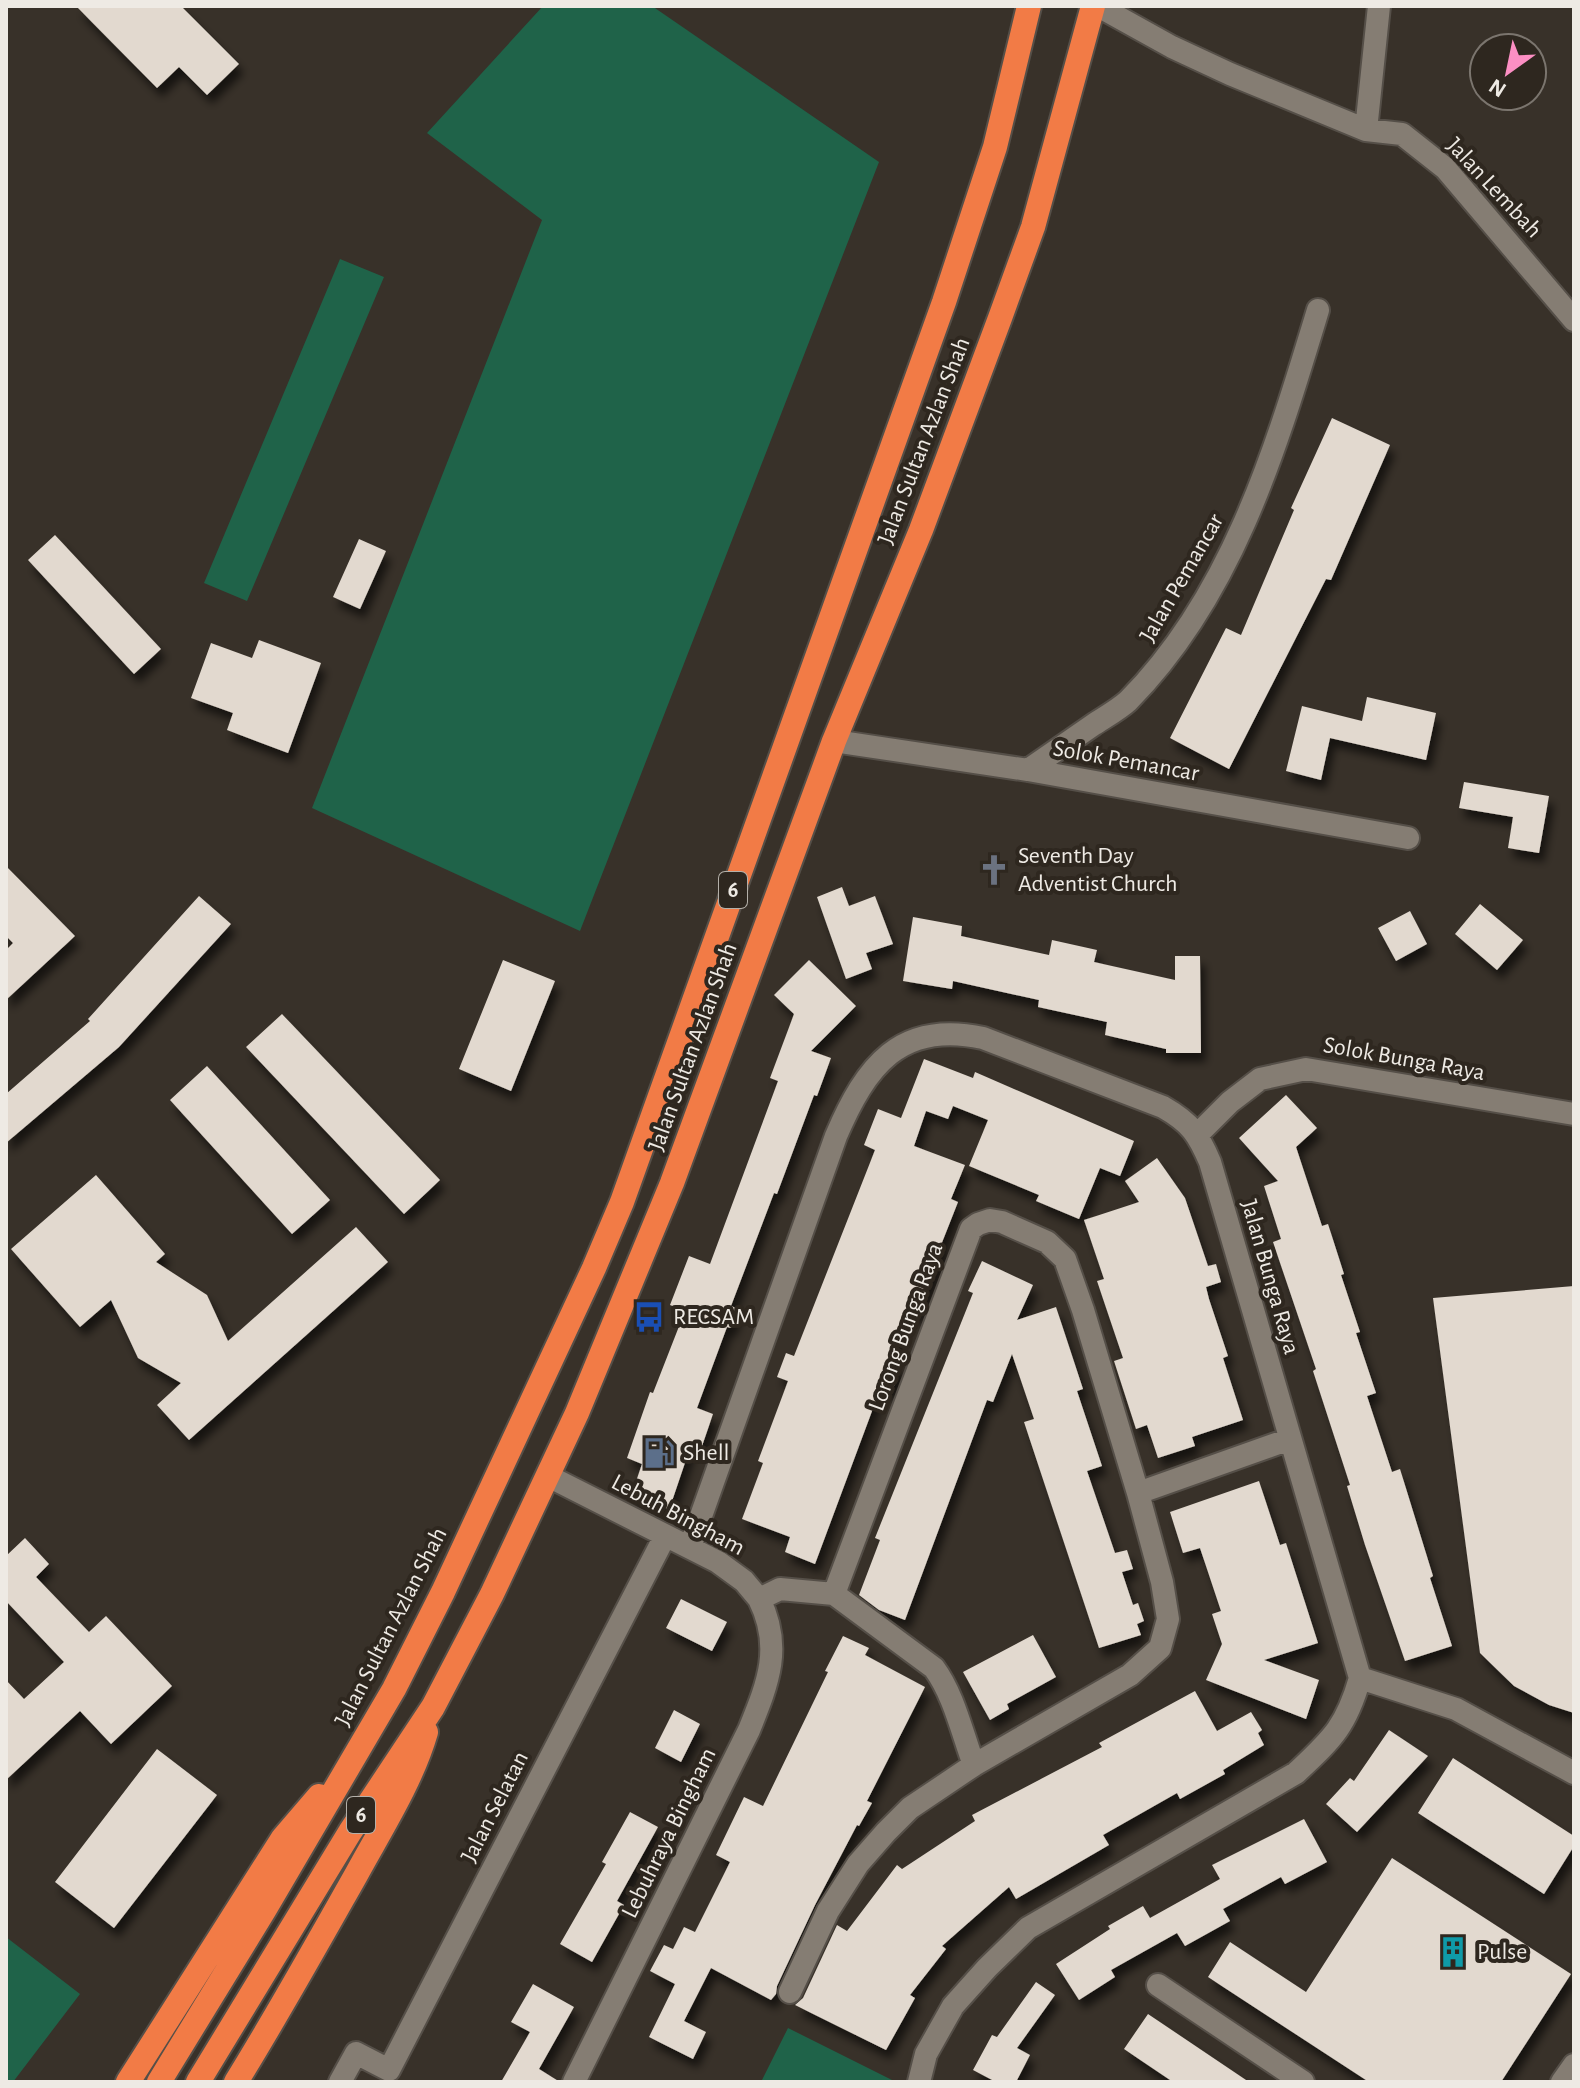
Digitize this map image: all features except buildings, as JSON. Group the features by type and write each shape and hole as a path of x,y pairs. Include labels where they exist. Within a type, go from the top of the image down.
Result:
{"highway":[{"name":"Jalan Sultan Azlan Shah","path":"159,2082 362,1745 443,1592 622,1202 963,249 995,147 1029,6"},
{"name":"Jalan Sultan Azlan Shah","path":"198,2082 350,1832 433,1707 485,1609 548,1476 634,1278 678,1170 834,741 921,530 1033,227 1096,6"},
{"path":"236,2082 279,2012 418,1759 433,1707"},
{"path":"128,2082 283,1838 362,1745"}],"street":[{"path":"1096,6 1186,54 1366,130 1379,6"},
{"name":"Jalan Lembah","path":"1366,130 1402,134 1445,168 1574,320"},
{"name":"Jalan Pemancar","path":"1028,770 1126,703 1169,655 1199,609 1229,558 1253,502 1285,418 1318,310"},
{"name":"Solok Pemancar","path":"834,741 1028,770 1408,838"},
{"name":"Jalan Bunga Raya","path":"690,1547 836,1136 857,1091 883,1059 908,1043 932,1034 955,1032 983,1038 1163,1107 1182,1118 1198,1134 1210,1162 1360,1678"},
{"name":"Solok Bunga Raya","path":"1198,1134 1230,1102 1260,1079 1306,1069 1574,1114"},
{"name":"Lorong Bunga Raya","path":"790,1992 828,1911 858,1864 910,1808 974,1765 1130,1675 1160,1648 1168,1619 1162,1582 1138,1493 1065,1259 1047,1242 1002,1222 990,1220 978,1224 967,1237 834,1594"},
{"path":"1138,1493 1290,1439"},
{"name":"Lebuh Bingham","path":"548,1476 727,1568 744,1581 759,1599"},
{"name":"Jalan Selatan","path":"340,2082 356,2053 389,2070 665,1536"},
{"path":"759,1599 780,1589 834,1594 934,1668 942,1679 974,1765"},
{"name":"Lebuhraya Bingham","path":"574,2082 749,1730 765,1691 773,1655 767,1616 759,1599"},
{"path":"919,2082 926,2054 953,2006 1028,1928 1296,1773 1333,1739 1351,1710 1360,1678 1456,1709 1574,1773"},
{"path":"1158,1985 1303,2082"},
{"path":"1562,2082 1574,2065"}],"green space":[{"path":"543,6 652,6 879,162 580,931 312,808 542,220 427,133"},
{"path":"340,259 384,277 247,601 204,583"},
{"path":"6,1937 80,1994 13,2082 6,2082"},
{"path":"788,2028 896,2082 761,2082"}],"place":[{"name":"Seventh Day Adventist Church","path":"994,870"},
{"name":"RECSAM","path":"649,1317"},
{"name":"Shell","path":"659,1453"},
{"name":"Pulse","path":"1453,1952"}]}
